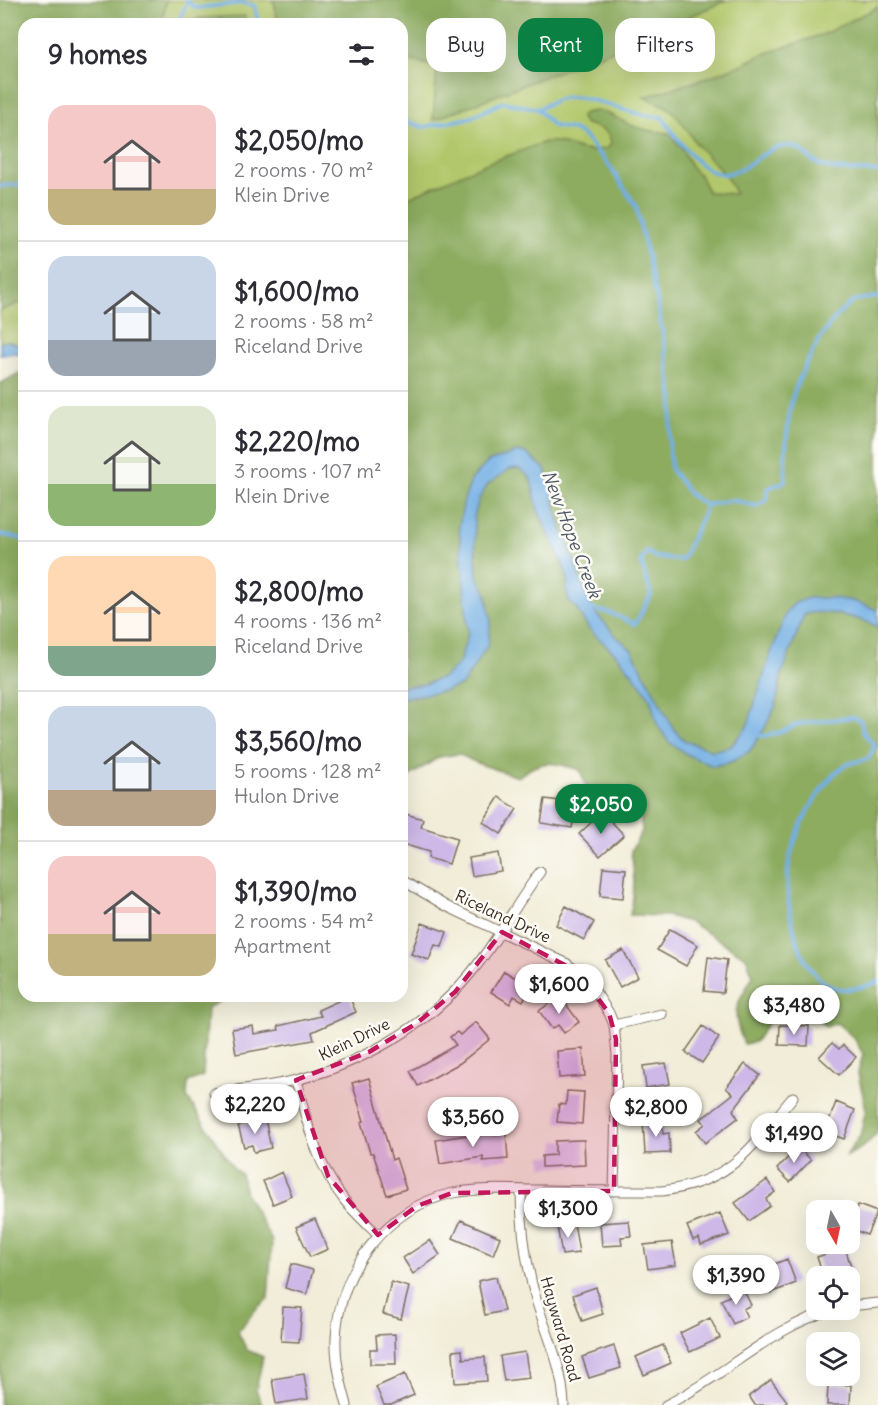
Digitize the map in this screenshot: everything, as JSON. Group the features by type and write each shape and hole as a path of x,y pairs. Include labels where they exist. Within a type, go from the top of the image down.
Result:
{"street":[{"name":"Klein Drive","path":"214,1093 296,1080 369,1052 417,1023 455,992 502,932 540,872"},
{"name":"Riceland Drive","path":"408,884 446,906 553,956 578,972 601,998 614,1025 617,1055 614,1191"},
{"path":"614,1025 662,1014"},
{"path":"296,1080 311,1137 328,1176 347,1204 378,1235"},
{"path":"347,1405 337,1361 338,1318 346,1285 364,1253 378,1235 402,1215 433,1199 468,1191 662,1191 683,1188 716,1177 742,1158 793,1097"},
{"name":"Hayward Road","path":"521,1190 521,1215 528,1267 559,1368 564,1405"},
{"path":"860,1305 878,1303"},
{"path":"666,1405 777,1334 806,1319"}],"highlighted area":[{"path":"502,932 578,972 609,1013 616,1039 614,1191 452,1193 417,1206 378,1235 328,1176 296,1080 369,1052 417,1023 455,992"}],"green space":[{"path":"0,0 166,0 163,18 18,18 18,304 0,311"},
{"path":"128,0 878,0 878,176 806,41 748,62 846,157 408,383 408,18 107,18"},
{"path":"271,0 727,0 686,18 615,18 615,49 603,54 603,18 518,18 518,72 557,72 433,120 437,72 506,72 506,18 426,18 426,64 414,61 408,62 408,18 277,18 274,2"},
{"path":"878,7 878,1132 865,1146 845,1157 860,1136 866,1109 858,1073 863,1054 854,1038 837,1023 826,1027 809,1012 790,1011 772,1017 755,1042 744,1044 736,1016 742,994 753,976 746,957 690,922 668,916 630,915 634,883 631,851 642,831 640,809 588,791 580,770 548,763 534,767 518,777 477,763 459,754 439,757 408,777 408,197 485,164 545,142 558,142 582,150 593,151 608,148 611,143 608,134 584,123 581,118 582,114 597,111 610,114 640,128 669,133 682,149 694,171 700,175 708,192 735,194 724,174 698,146 675,113 644,97 697,81 761,55 824,34"},
{"path":"245,16 245,18 198,18"},
{"path":"18,250 18,345 6,341 0,343 0,257"},
{"path":"18,374 18,1002 219,1002 207,1008 203,1076 188,1082 187,1097 234,1169 241,1174 246,1194 272,1241 268,1299 256,1309 238,1332 247,1350 263,1357 256,1390 262,1405 0,1405 0,384"}],"water":[{"path":"6,341 18,344 18,354 0,355 0,343"},
{"path":"517,452 526,453 544,468 550,481 558,518 593,610 632,650 673,728 684,740 713,751 731,746 747,727 787,611 795,603 808,598 853,601 878,610 878,627 830,613 804,615 781,676 776,705 765,728 750,751 731,762 713,766 688,755 669,742 657,724 650,698 618,656 589,629 577,609 569,601 566,572 538,510 531,480 518,468 510,469 488,484 479,499 474,517 477,576 486,592 491,620 488,645 462,685 444,691 408,697 408,686 425,684 444,677 459,663 468,634 459,526 464,500 472,479 488,462"}],"building":[{"path":"499,797 517,809 501,834 483,822"},
{"path":"545,799 560,801 558,811 575,813 572,828 541,823"},
{"path":"408,815 423,819 421,827 457,838 449,864 428,858 429,852 408,846"},
{"path":"596,818 602,824 608,818 624,835 600,856 579,834"},
{"path":"498,853 501,871 472,876 469,858"},
{"path":"603,867 626,869 623,898 600,896"},
{"path":"566,906 594,922 584,940 556,925"},
{"path":"422,923 447,932 442,947 435,945 429,960 411,954"},
{"path":"670,929 698,945 686,966 657,950"},
{"path":"623,950 638,977 620,987 605,960"},
{"path":"708,957 727,960 723,993 704,991"},
{"path":"504,971 531,987 523,1001 514,996 510,1004 491,992"},
{"path":"560,996 579,1022 564,1033 558,1025 552,1029 539,1011"},
{"path":"336,1002 352,1002 356,1012 312,1032 314,1040 236,1054 232,1029 253,1026 254,1034 279,1030 278,1026 321,1016 318,1010"},
{"path":"476,1022 490,1039 460,1063 418,1086 410,1071 456,1045 450,1037 457,1032 460,1035"},
{"path":"780,1025 809,1026 808,1046 779,1045"},
{"path":"703,1026 719,1038 702,1063 685,1052"},
{"path":"832,1043 839,1049 843,1045 856,1057 839,1075 819,1057"},
{"path":"583,1049 585,1076 559,1078 557,1051"},
{"path":"666,1063 670,1084 646,1088 643,1066"},
{"path":"745,1064 760,1075 733,1110 738,1118 705,1143 696,1131 705,1124 701,1119 733,1094 726,1088"},
{"path":"369,1078 392,1160 396,1158 406,1189 387,1195 373,1153 370,1153 361,1122 364,1121 352,1083"},
{"path":"567,1091 584,1092 582,1124 557,1122 559,1104 566,1105"},
{"path":"836,1102 855,1110 844,1139 828,1133 830,1127 827,1126"},
{"path":"265,1119 271,1148 254,1152 252,1145 244,1147 238,1125"},
{"path":"662,1120 663,1134 669,1133 670,1153 645,1154 643,1121"},
{"path":"506,1134 508,1159 483,1161 483,1157 440,1164 436,1140 467,1135"},
{"path":"584,1140 585,1165 542,1167 542,1156 555,1155 555,1141"},
{"path":"798,1147 811,1160 790,1182 777,1169"},
{"path":"282,1172 292,1196 273,1204 263,1181"},
{"path":"767,1180 775,1192 766,1199 770,1206 749,1221 735,1203"},
{"path":"860,1206 877,1212 867,1235 860,1232"},
{"path":"720,1213 729,1235 701,1245 699,1238 693,1240 687,1226"},
{"path":"315,1219 328,1249 310,1257 296,1227"},
{"path":"461,1220 500,1237 493,1255 453,1238"},
{"path":"629,1221 631,1236 621,1237 622,1245 602,1246 600,1223"},
{"path":"574,1223 579,1253 562,1255 557,1226"},
{"path":"430,1240 440,1255 413,1274 403,1258"},
{"path":"672,1242 676,1265 648,1269 644,1245"},
{"path":"826,1254 847,1254 851,1266 820,1266 817,1257"},
{"path":"787,1259 796,1283 771,1293 762,1269"},
{"path":"291,1264 313,1270 307,1294 285,1288"},
{"path":"496,1277 504,1311 485,1315 478,1281"},
{"path":"391,1282 409,1287 401,1319 383,1314"},
{"path":"596,1287 603,1314 582,1321 573,1295"},
{"path":"743,1289 751,1305 743,1309 747,1317 733,1324 721,1300"},
{"path":"283,1307 302,1308 299,1342 281,1341"},
{"path":"710,1318 720,1338 690,1352 680,1333"},
{"path":"395,1334 396,1364 370,1364 370,1349 377,1349 376,1335"},
{"path":"663,1345 671,1363 644,1375 636,1357"},
{"path":"614,1346 621,1368 589,1378 582,1357"},
{"path":"462,1350 463,1359 485,1357 487,1381 455,1383 453,1351"},
{"path":"525,1352 529,1378 504,1381 500,1356"},
{"path":"304,1374 308,1399 276,1404 272,1379"},
{"path":"405,1374 414,1395 391,1405 384,1405 376,1387"},
{"path":"771,1380 787,1401 782,1405 755,1405 749,1396"},
{"path":"828,1386 851,1386 850,1405 827,1405"}],"waterway":[{"path":"187,1 196,8 242,3 255,6 257,18"},
{"path":"180,18 188,1"},
{"name":"New Hope Creek","path":"538,109 569,97 592,100 639,114 662,117 689,153 716,173 734,172 769,151 787,146 799,149 825,167 878,172"},
{"path":"408,122 423,127 469,118 503,102 538,109 553,126 571,129 583,135 608,164 636,206 657,300 673,398 669,447 671,469 690,495 706,505"},
{"path":"0,186 18,184"},
{"path":"591,609 610,613 635,624 651,595 641,561 647,552 655,557 682,560 706,505 733,500 756,506 766,501 767,489 784,482 790,409 805,366 824,334 845,308 855,301 878,297"},
{"path":"0,534 18,538"},
{"path":"756,735 764,736 781,732 798,724 853,717 861,721 863,732 875,746 868,759 848,764 838,771 812,804 794,842 789,862 788,886 791,920 802,953 810,968 833,987 850,989 878,982"}]}
